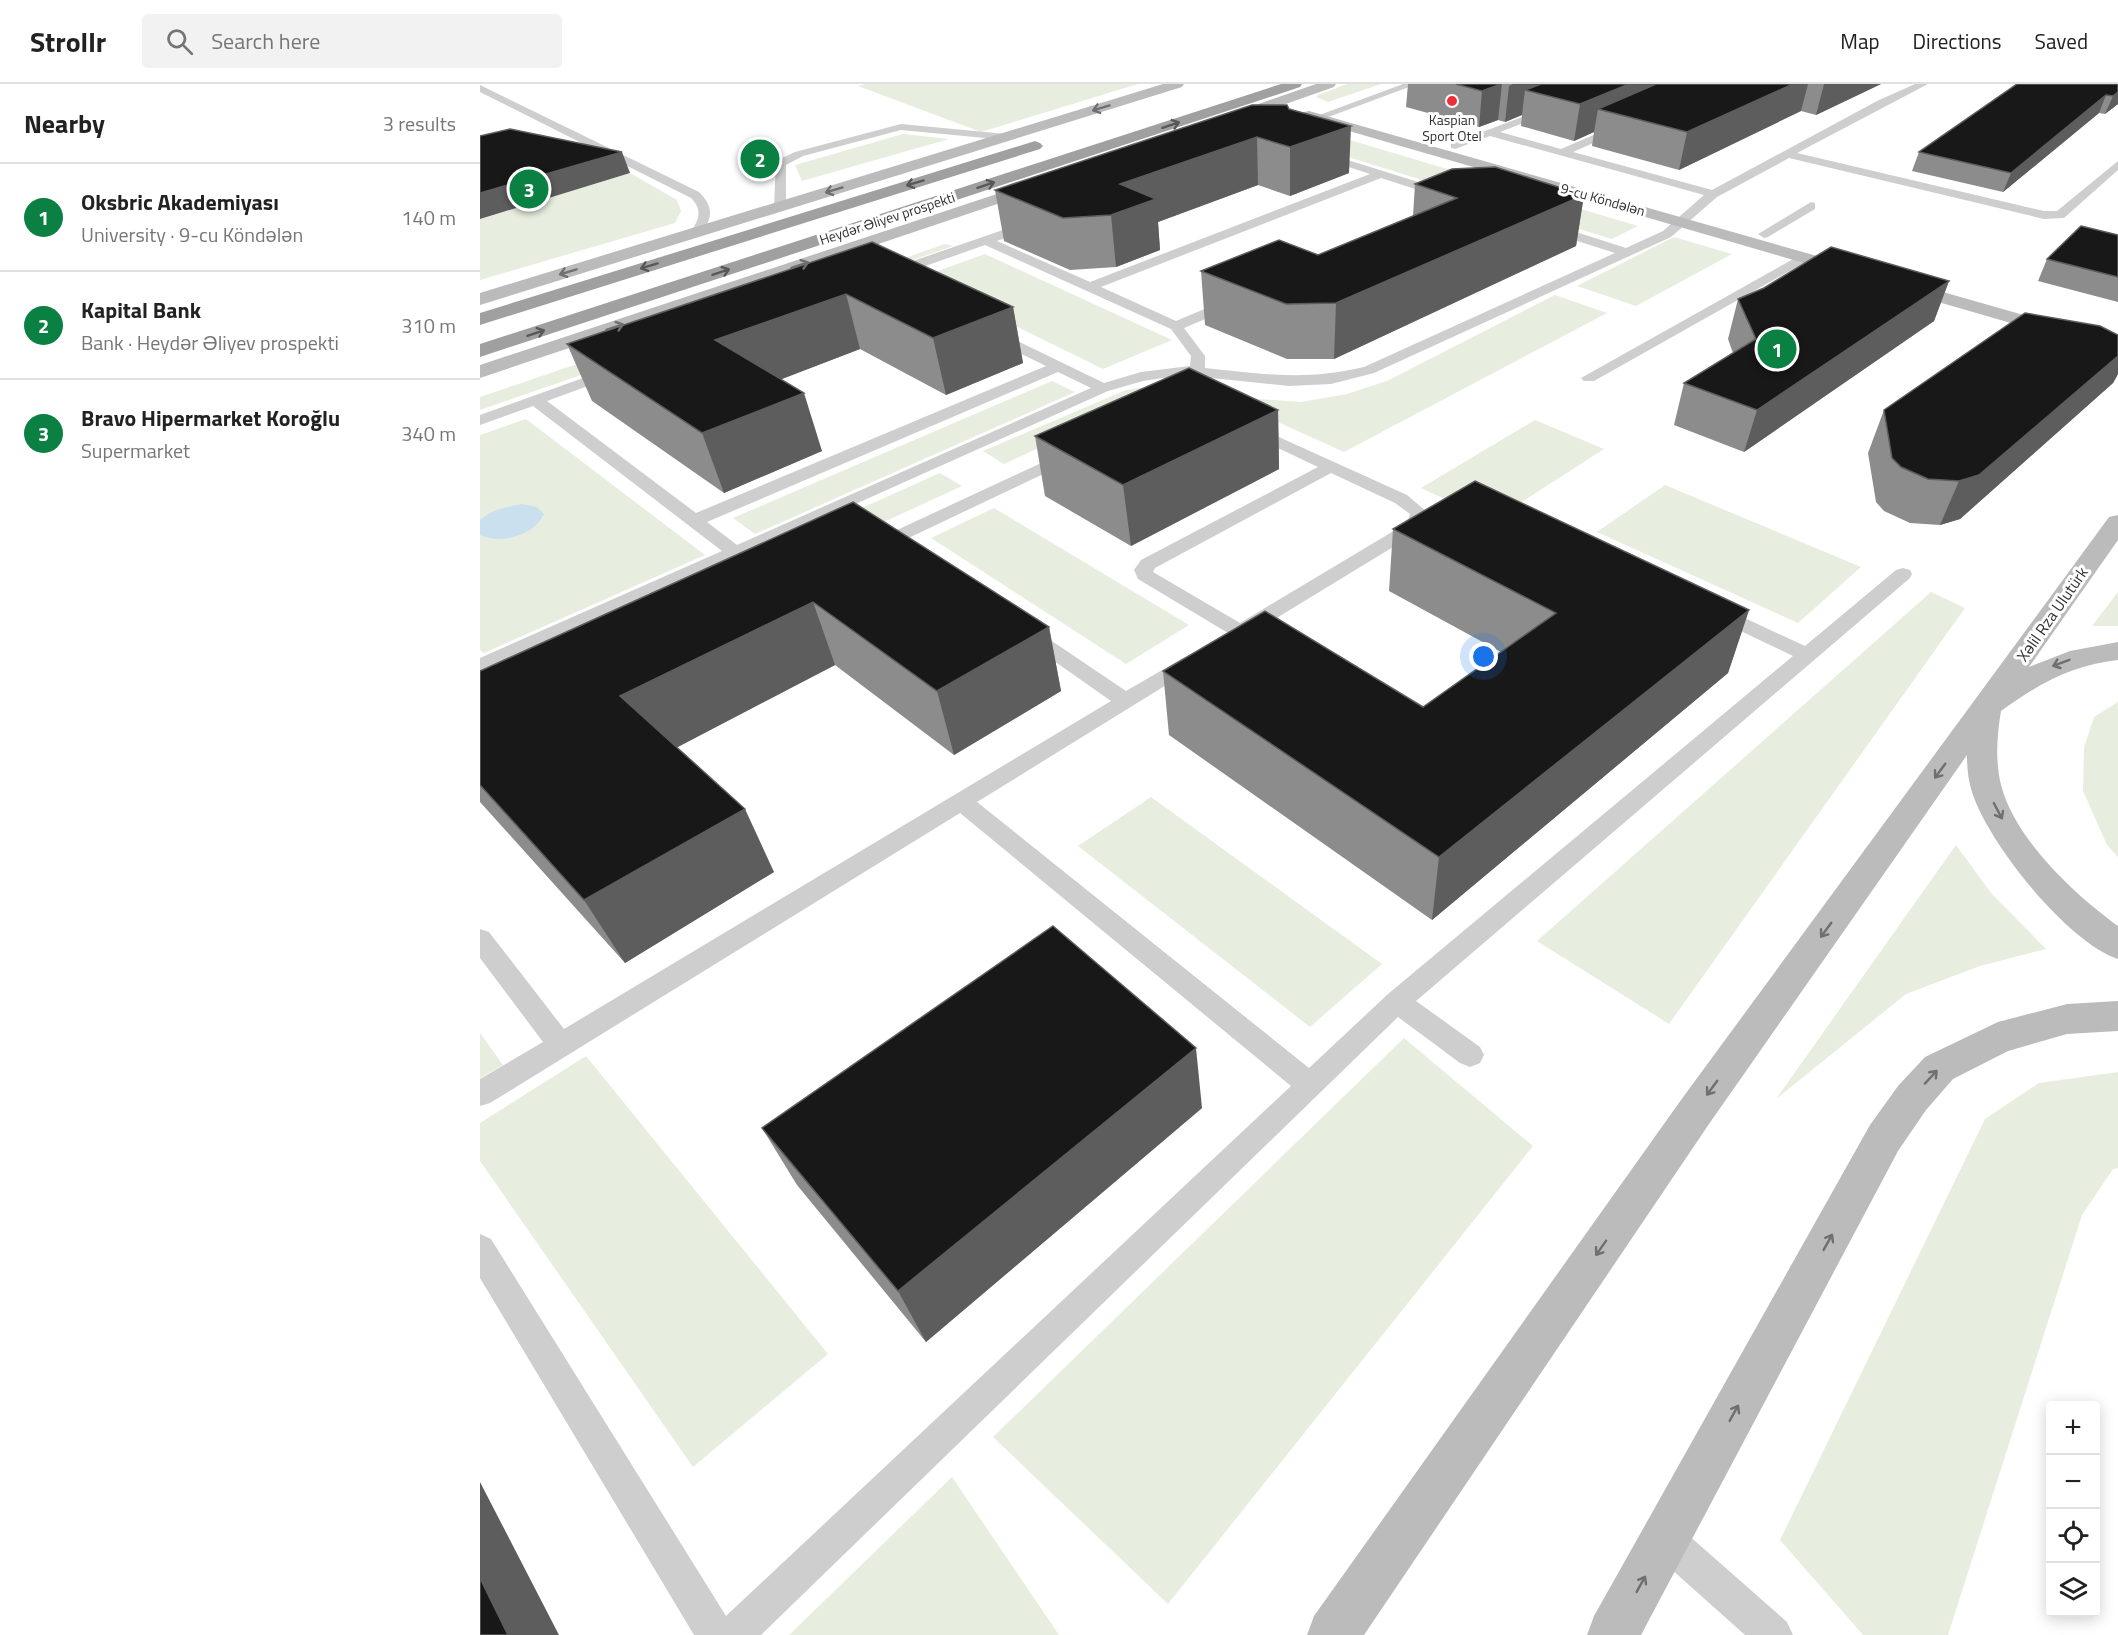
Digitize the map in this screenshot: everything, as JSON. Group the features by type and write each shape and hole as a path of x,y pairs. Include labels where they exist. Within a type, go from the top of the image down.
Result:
{"highway":[{"name":"Heydər Əliyev prospekti","path":"480,351 1295,84"},
{"path":"1118,120 1181,91"},
{"name":"Heydər Əliyev prospekti","path":"480,319 1049,141"}],"main road":[{"name":"9-cu Köndələn","path":"1330,84 1312,93 1308,100 1326,115 1686,217 1764,234 2118,336"},
{"path":"1142,150 1330,84"},
{"path":"480,299 1005,137 1181,91"},
{"name":"9-cu Köndələn","path":"1222,128 1279,113 1293,112 1326,115 1455,146 1686,217 1804,257 2118,348"},
{"path":"480,372 1087,169"},
{"name":"Xəlil Rza Ulutürk","path":"1333,1635 1695,1112 2118,522"},
{"path":"2118,651 2081,656 2036,672 1987,707 1981,737 1982,763 1988,793 2012,839 2044,880 2093,927 2118,945"},
{"path":"1613,1635 1884,1138 1912,1098 1939,1068 1998,1038 2067,1019 2118,1016"}],"lane":[{"path":"1326,115 1412,84"},
{"path":"480,666 1103,388 1141,377 1183,370 1289,381 1331,379 1369,370 1667,234 1713,194 1881,103 1923,84"},
{"path":"480,88 695,195 704,203 706,212 705,221 696,233"},
{"path":"1455,146 1563,105"},
{"path":"1562,153 1635,121"},
{"path":"780,207 780,163 799,154 901,127 1005,137"},
{"path":"1490,133 1713,194"},
{"path":"1305,150 1459,199"},
{"path":"1788,154 2044,215 2060,215 2118,164"},
{"path":"1089,287 1381,174"},
{"path":"1764,234 1811,206"},
{"path":"899,289 878,278 1041,221"},
{"path":"1537,224 1625,252"},
{"path":"985,240 1176,326 1198,356 1197,372"},
{"path":"1589,378 1804,257"},
{"path":"1176,326 1241,298"},
{"path":"974,325 1103,388"},
{"path":"693,521 1059,366"},
{"path":"480,420 624,369"},
{"path":"536,400 735,552"},
{"path":"480,1094 1415,526 1419,513 1401,499 1228,419"},
{"path":"858,555 1090,445"},
{"path":"1240,632 1145,575 1143,570 1148,564 1330,467"},
{"path":"890,539 910,553"},
{"path":"734,1635 1397,1002 1903,574"},
{"path":"1699,604 1807,655"},
{"path":"1008,620 1126,701"},
{"path":"961,801 1310,1085"},
{"path":"480,939 560,1044"},
{"path":"1397,1002 1470,1055"},
{"path":"480,1249 716,1635"},
{"path":"1665,1539 1774,1635"}],"green space":[{"path":"866,84 1138,84 981,132 858,86"},
{"path":"1347,84 1381,84 1328,102 1316,97"},
{"path":"1286,121 1638,226 1612,239 1261,130"},
{"path":"903,134 949,139 802,181 795,165"},
{"path":"630,173 677,200 681,211 675,223 480,280 480,219"},
{"path":"1674,237 1732,254 1636,306 1577,286"},
{"path":"945,244 953,246 480,410 480,397 674,331 683,335"},
{"path":"985,254 1172,340 1103,369 918,278"},
{"path":"1555,295 1607,313 1344,452 1258,413 1131,405 1004,464 983,451 1126,390 1165,384 1209,386 1258,399 1301,402 1347,394 1387,381"},
{"path":"1052,381 1075,392 755,534 733,518"},
{"path":"526,419 705,555 484,653 480,650 480,435"},
{"path":"1535,420 1604,449 1492,521 1421,488"},
{"path":"940,473 962,486 656,627 636,609"},
{"path":"1665,485 1861,567 1798,623 1597,532"},
{"path":"994,508 1189,625 1126,664 931,538"},
{"path":"1931,592 1965,608 1669,1024 1537,941"},
{"path":"2118,592 2118,626 2092,626"},
{"path":"2118,702 2118,857 2107,845 2083,791 2084,748 2094,717"},
{"path":"1151,797 1382,964 1310,1027 1078,846"},
{"path":"1956,845 1991,893 2046,949 1980,966 1906,994 1776,1099"},
{"path":"480,1033 503,1065 480,1078"},
{"path":"1404,1038 1533,1146 1168,1604 993,1437"},
{"path":"586,1056 828,1354 693,1467 480,1161 480,1123"},
{"path":"2118,1072 2118,1168 2113,1169 2082,1215 1948,1635 1863,1635 1780,1540 1985,1119 2039,1083"},
{"path":"952,1477 1059,1635 789,1635"}],"water":[{"path":"522,504 537,507 544,514 533,528 507,538 488,538 480,535 480,520 485,516 500,509"}],"building":[{"path":"1456,84 1501,84 1482,91"},
{"path":"1541,84 1629,84 1580,104 1525,90"},
{"path":"1656,84 1793,84 1687,132 1598,109"},
{"path":"2017,84 2118,84 2118,92 2113,96 2106,95 2011,173 1919,152"},
{"path":"1252,105 1287,105 1289,109 1351,126 1290,147 1257,137 1120,184 1156,199 1111,215 1063,218 995,190"},
{"path":"510,129 622,152 480,193 480,136"},
{"path":"1495,167 1584,195 1336,303 1286,304 1201,271 1279,240 1318,255 1457,198 1415,184 1452,169"},
{"path":"2081,226 2118,235 2118,277 2047,259"},
{"path":"872,242 1013,307 933,338 846,294 715,340 804,393 702,433 567,344"},
{"path":"1831,247 1949,281 1757,410 1684,383 1756,339 1738,299 1764,288"},
{"path":"2025,313 2100,326 2118,335 2118,356 1979,475 1959,481 1928,479 1901,467 1892,458 1884,410"},
{"path":"1189,368 1278,410 1123,485 1035,436"},
{"path":"1475,481 1749,610 1439,857 1163,671 1265,611 1423,707 1556,613 1393,529"},
{"path":"853,502 1049,627 937,691 813,602 620,696 745,809 584,900 480,785 480,671"},
{"path":"1053,926 1196,1048 898,1291 762,1128"},
{"path":"480,1578 508,1635 480,1635"}],"place":[{"name":"Kaspian Sport Otel","path":"1452,101"},
{"name":"Kapital Bank","path":"760,159"},
{"name":"Bravo Hipermarket Koroğlu","path":"529,189"},
{"name":"Oksbric Akademiyası","path":"1777,349"}]}
